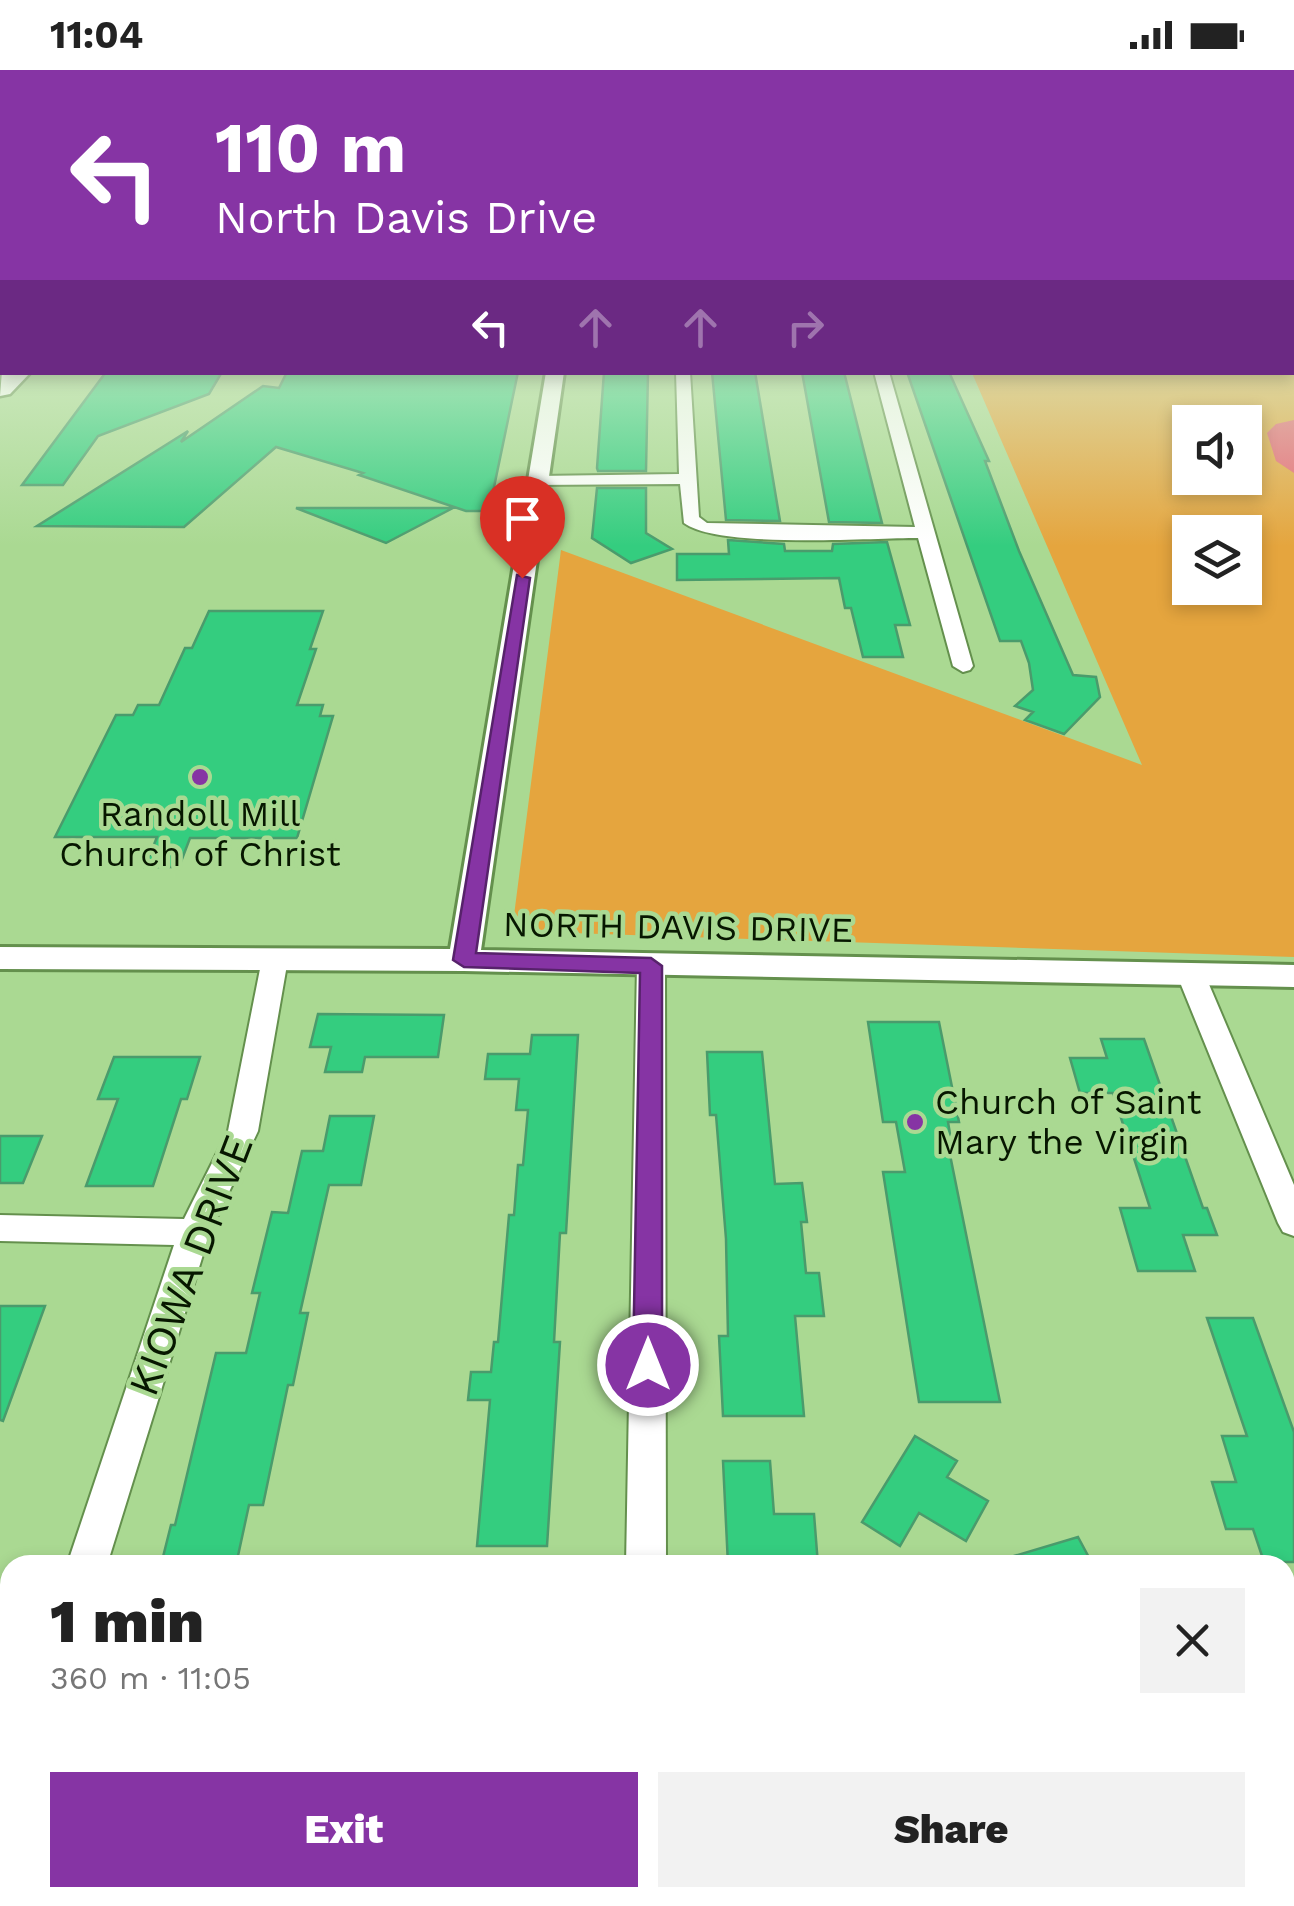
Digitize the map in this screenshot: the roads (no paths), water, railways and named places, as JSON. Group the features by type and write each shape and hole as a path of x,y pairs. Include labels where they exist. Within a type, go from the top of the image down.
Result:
{"street":[{"path":"464,960 555,375"},
{"path":"683,375 690,519 702,528 727,532 926,533"},
{"path":"882,375 963,666"},
{"path":"538,480 688,478"},
{"name":"NORTH DAVIS DRIVE","path":"0,958 464,960 1294,976"},
{"name":"KIOWA DRIVE","path":"89,1555 194,1232 243,1132 275,960"},
{"path":"646,1555 651,966"},
{"path":"1191,975 1294,1223"},
{"path":"0,1228 194,1232"}],"place":[{"name":"Randoll Mill Church of Christ","path":"200,777"},
{"name":"Church of Saint Mary the Virgin","path":"915,1122"}]}
